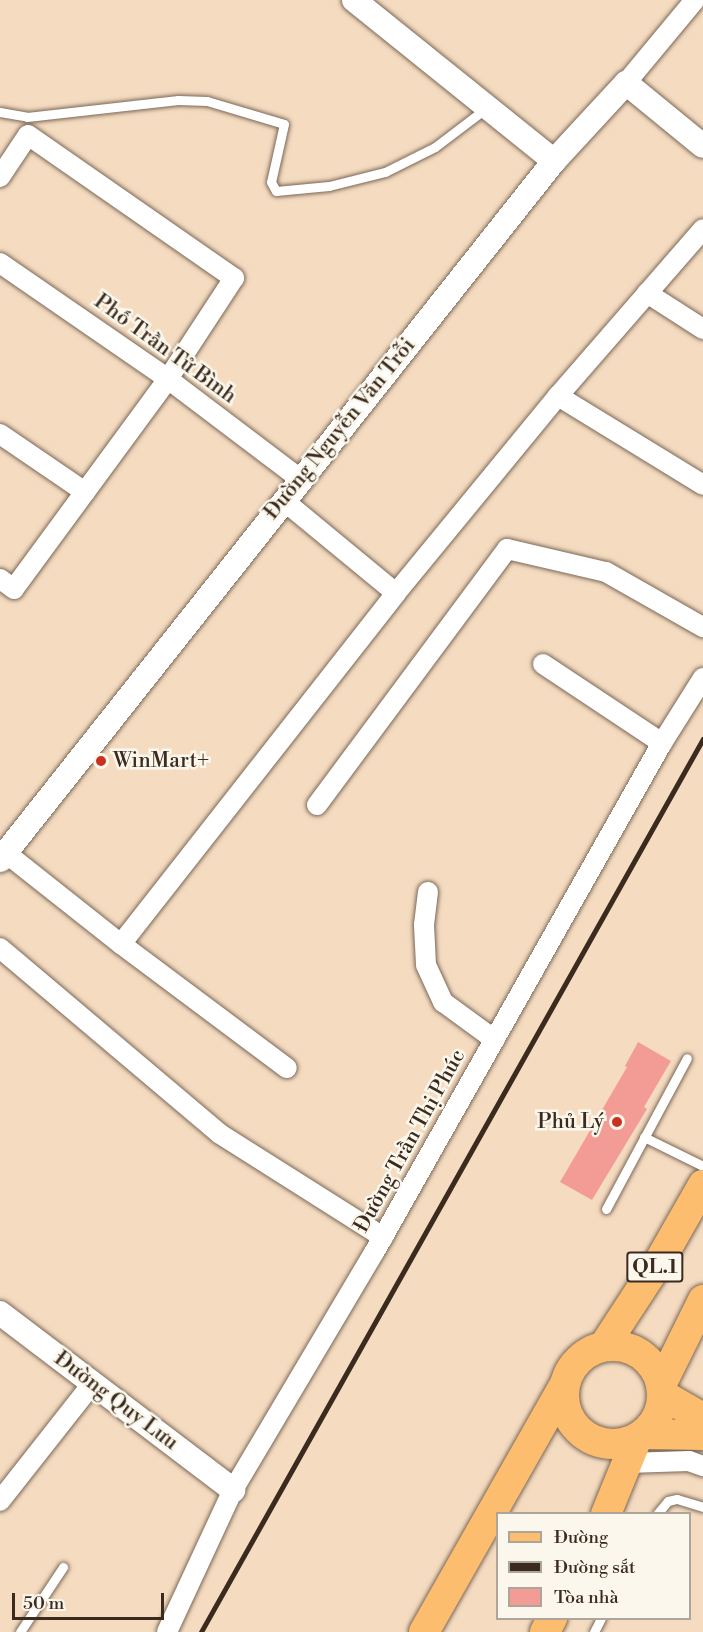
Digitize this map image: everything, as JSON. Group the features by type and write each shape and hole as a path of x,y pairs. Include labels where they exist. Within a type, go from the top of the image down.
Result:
{"main road":[{"name":"QL.1","path":"604,1346 659,1262 703,1185"},
{"name":"QL.1","path":"662,1390 703,1300"},
{"path":"424,1632 564,1386 569,1372 578,1360 590,1351 604,1346 620,1346 634,1350 647,1359 656,1370 662,1390 659,1412 636,1445 607,1512"},
{"path":"564,1386 564,1402 569,1417 578,1430 591,1439 606,1444 636,1445 703,1435"},
{"path":"662,1390 703,1418"}],"street":[{"path":"354,0 554,161"},
{"path":"695,0 626,83 703,146"},
{"path":"703,3 703,16"},
{"name":"Đường Nguyễn Văn Trỗi","path":"3,856 554,161 626,83"},
{"path":"0,177 28,126 234,278 168,378 14,589 0,579"},
{"path":"121,944 396,593 558,396 703,229"},
{"name":"Phố Trần Tử Bình","path":"0,263 168,378 300,479"},
{"path":"647,293 703,329"},
{"path":"558,396 703,484"},
{"path":"0,434 85,492"},
{"path":"283,500 396,593"},
{"path":"316,805 507,549 606,572 703,627"},
{"path":"543,664 662,743"},
{"name":"Đường Trần Thị Phúc","path":"167,1632 233,1490 383,1237 662,743 703,678"},
{"path":"3,856 287,1068"},
{"path":"428,892 424,925 426,965 443,1002 495,1040"},
{"path":"0,948 220,1134 383,1237"},
{"name":"Đường Quy Lưu","path":"0,1313 233,1490"},
{"path":"0,1501 93,1383"},
{"path":"636,1445 703,1466"}],"lane":[{"path":"0,112 28,126 178,100 207,101 284,124 271,182 276,191 329,186 385,172 435,147 487,107"},
{"path":"606,1209 687,1058"},
{"path":"644,1137 703,1166"},
{"path":"659,1512 668,1501 677,1499 703,1507"},
{"path":"20,1632 63,1567"}],"building":[{"path":"638,1042 671,1061 644,1107 647,1109 592,1200 560,1182 627,1067 625,1066"}],"railway":[{"path":"201,1632 703,739"}],"place":[{"name":"WinMart+","path":"101,761"},
{"name":"Phủ Lý","path":"617,1122"}]}
